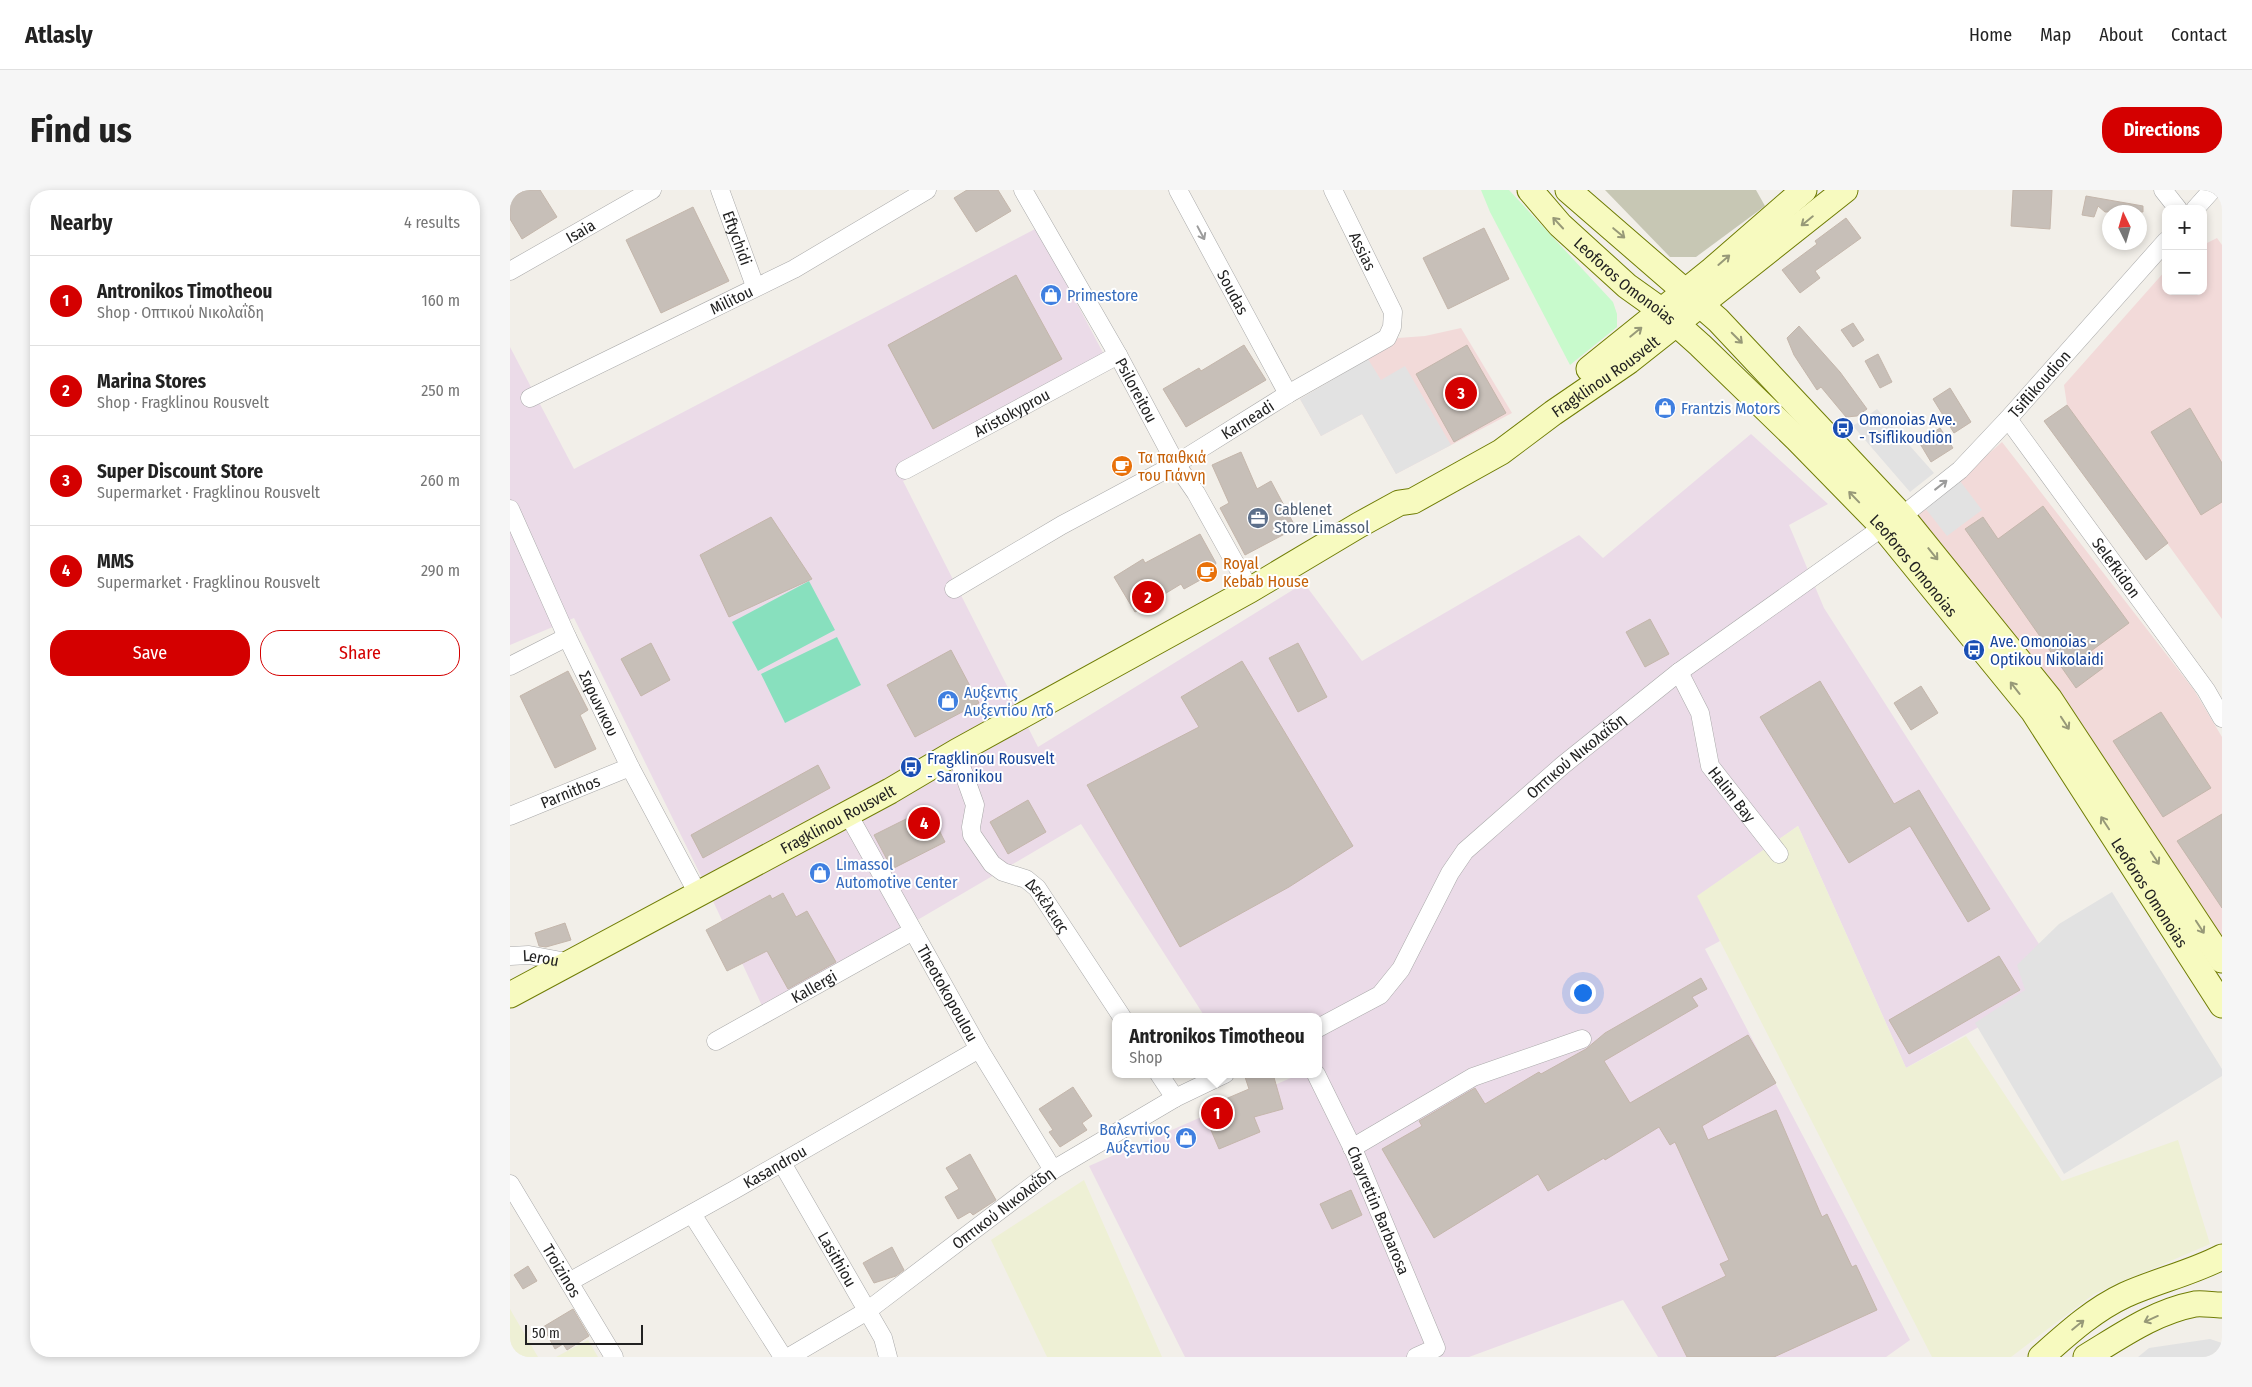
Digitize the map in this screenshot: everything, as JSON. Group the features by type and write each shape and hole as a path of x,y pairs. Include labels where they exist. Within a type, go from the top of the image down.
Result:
{"main road":[{"name":"Leoforos Omonoias","path":"1530,190 1566,231 1627,286 1669,317 1797,439 1893,521 2033,711 2222,1005"},
{"name":"Leoforos Omonoias","path":"1568,190 1694,298 1741,343 2048,698 2222,960"},
{"name":"Fragklinou Rousvelt","path":"1694,298 1804,190"},
{"name":"Fragklinou Rousvelt","path":"510,995 848,814 956,752 1250,590 1398,503 1404,492 1492,442 1602,360 1669,317 1845,190"},
{"path":"2041,1357 2081,1322 2125,1295 2202,1267 2222,1257"},
{"path":"2086,1357 2135,1327 2167,1312 2197,1304 2222,1305"}],"street":[{"name":"Isaia","path":"510,271 652,190"},
{"name":"Eftychidi","path":"720,190 755,286"},
{"name":"Militou","path":"530,398 736,298 755,286 794,269 927,190"},
{"name":"Soudas","path":"1178,190 1288,394"},
{"name":"Assias","path":"1333,190 1393,312"},
{"path":"2164,190 2175,205"},
{"path":"2199,205 2212,190"},
{"name":"Psiloreitou","path":"1029,192 1176,464 1196,493 1250,590"},
{"name":"Tsiflikoudion","path":"1893,521 1960,470 2008,419 2162,246"},
{"name":"Karneadi","path":"954,589 1062,525 1176,464 1288,394 1388,338 1392,327 1393,312"},
{"name":"Aristokyprou","path":"904,470 1118,355"},
{"name":"Selefkidon","path":"2008,419 2206,690 2222,718"},
{"name":"Σαρωνικου","path":"510,509 567,637 630,767 698,894"},
{"name":"Οπτικού Νικολαΐδη","path":"1322,1026 1380,995 1402,969 1450,873 1464,851 1563,765 1679,672 1893,521"},
{"path":"510,666 567,637"},
{"name":"Halim Bay","path":"1679,672 1700,713 1710,766 1779,854"},
{"name":"Δεκέλειας","path":"956,752 975,805 971,827 972,835 992,864 1003,872 1026,879 1038,888 1119,1013"},
{"name":"Parnithos","path":"510,816 630,767"},
{"name":"Theotokopoulou","path":"848,814 979,1049 1052,1170"},
{"name":"Kallergi","path":"716,1041 913,931"},
{"name":"Lerou","path":"510,956 529,955 572,963"},
{"path":"1352,1148 1474,1077 1582,1039"},
{"name":"Kasandrou","path":"569,1282 782,1163 979,1049"},
{"path":"1162,1078 1175,1098"},
{"name":"Οπτικού Νικολαΐδη","path":"790,1357 866,1310 1052,1170 1175,1098 1217,1078"},
{"name":"Chayrettin Barbarosa","path":"1318,1078 1352,1148 1436,1348 1416,1357"},
{"name":"Lasithiou","path":"782,1163 884,1338 888,1357"},
{"name":"Troizinos","path":"510,1184 614,1357"},
{"path":"692,1214 783,1357"}],"shaded area":[{"path":"1605,190 1756,190 1765,206 1696,257 1670,257"},
{"path":"1037,228 1110,366 903,481 1038,747 1304,583 1362,661 1579,535 1603,558 1751,434 1828,504 1789,525 1824,608 2062,980 1906,1068 1798,826 1698,896 1720,941 1705,949 1910,1340 1886,1357 1658,1357 1623,1300 1469,1357 1185,1357 1089,1166 1291,1078 1322,1078 1322,1013 1202,1013 1081,824 764,1010 705,884 574,618 510,645 510,347 574,469"},
{"path":"2217,238 2222,245 2222,619 2067,405 2064,385 2162,275 2162,295 2207,295 2207,243"},
{"path":"1461,328 1512,413 1396,474 1362,414 1321,436 1300,399 1360,365 1398,338 1425,336"},
{"path":"1368,359 1381,380 1405,366 1451,445 1396,474 1362,414 1321,436 1300,399"},
{"path":"1877,409 1934,473 1910,492 1853,426"},
{"path":"2002,442 2194,690 2222,737 2222,944 1915,518"},
{"path":"1957,477 1982,510 1947,536 1922,504"},
{"path":"1798,826 1906,1068 1966,1036 2062,1181 2178,1140 2210,1244 2094,1294 2011,1357 1932,1357 1697,896"},
{"path":"2112,892 2222,1069 2222,1076 2064,1174 1975,1023 2025,990 2017,965 2059,924"},
{"path":"1084,1180 1162,1357 1047,1357 991,1240"},
{"path":"510,1309 538,1357 510,1357"},
{"path":"2210,1339 2222,1343 2222,1357 2138,1357 2149,1348"},
{"path":"588,1340 598,1357 556,1357"}],"green space":[{"path":"1481,190 1509,190 1613,302 1617,314 1617,327 1570,365 1490,212"},
{"path":"809,581 835,630 758,671 732,622"},
{"path":"837,637 861,685 785,723 761,674"}],"building":[{"path":"525,190 540,190 557,217 522,239 510,219 510,199"},
{"path":"967,190 998,190 1011,211 976,232 954,198"},
{"path":"2013,190 2052,190 2050,229 2011,226"},
{"path":"2086,196 2137,205 2102,205 2102,209 2098,206 2094,217 2082,215"},
{"path":"693,207 729,281 661,313 626,240"},
{"path":"1846,218 1861,238 1815,271 1820,278 1800,293 1782,270 1817,244 1815,241"},
{"path":"1484,228 1509,279 1448,309 1423,258"},
{"path":"1016,275 1062,359 933,429 888,345"},
{"path":"1853,323 1864,340 1853,347 1841,330"},
{"path":"1799,326 1840,372 1867,409 1857,416 1846,417 1821,387 1817,390 1794,355 1787,338"},
{"path":"1244,345 1266,380 1186,427 1163,389 1199,368 1201,371"},
{"path":"1467,345 1506,413 1454,442 1416,374"},
{"path":"1878,354 1892,382 1880,388 1865,361"},
{"path":"1950,388 1971,422 1954,433 1933,399"},
{"path":"2067,405 2168,543 2146,560 2044,421"},
{"path":"2190,408 2222,463 2222,502 2201,515 2151,432"},
{"path":"1940,428 1953,448 1931,462 1919,442"},
{"name":"Cablenet Store Limassol","path":"1241,452 1257,489 1271,481 1296,528 1245,555 1220,508 1229,503 1212,465"},
{"path":"2043,506 2129,623 2091,651 2103,668 2076,688 1965,529 1983,517 1998,539"},
{"path":"771,517 812,579 729,617 700,555"},
{"path":"1200,534 1216,563 1211,574 1184,589 1181,584 1135,612 1114,577 1143,559 1145,563"},
{"path":"1650,619 1669,654 1645,667 1626,632"},
{"path":"651,643 670,680 641,696 621,659"},
{"path":"1298,643 1327,697 1298,712 1269,658"},
{"path":"951,650 979,703 915,737 887,685"},
{"path":"1242,661 1353,846 1289,887 1180,947 1087,785 1199,727 1181,697"},
{"path":"568,671 588,710 580,715 596,749 555,768 520,696"},
{"path":"1820,681 1894,804 1919,790 1990,909 1968,922 1910,826 1849,863 1760,717"},
{"path":"1921,686 1938,713 1911,730 1894,703"},
{"path":"2161,712 2211,788 2163,817 2113,741"},
{"path":"818,765 830,788 703,858 691,835"},
{"path":"1028,800 1046,832 1008,854 990,822"},
{"path":"928,808 945,842 892,869 874,835"},
{"path":"2222,814 2222,908 2177,841"},
{"path":"783,893 796,917 807,911 836,962 788,989 767,951 727,971 706,930 770,895 772,899"},
{"path":"565,923 571,940 546,947 539,946 535,933"},
{"path":"1999,956 2020,990 1909,1054 1889,1020"},
{"path":"1701,978 1707,989 1692,997 1698,1006 1604,1061 1630,1103 1748,1035 1776,1083 1702,1126 1708,1140 1776,1110 1822,1217 1827,1214 1852,1267 1856,1265 1877,1310 1774,1357 1687,1357 1662,1307 1726,1276 1720,1264 1729,1260 1675,1142 1670,1145 1659,1127 1605,1160 1604,1158 1548,1191 1538,1174 1434,1238 1382,1149 1422,1126 1419,1121 1475,1088 1485,1104 1539,1072 1541,1074 1586,1049 1605,1033"},
{"path":"1245,1078 1274,1078 1283,1109 1254,1117 1260,1132 1219,1149 1202,1109 1249,1089"},
{"path":"1073,1087 1092,1116 1082,1123 1087,1130 1060,1147 1049,1132 1053,1130 1039,1109"},
{"path":"970,1154 996,1200 973,1215 970,1212 958,1219 945,1197 959,1189 946,1168"},
{"path":"1351,1190 1362,1215 1332,1229 1320,1204"},
{"path":"892,1247 904,1270 896,1276 874,1283 863,1263"},
{"path":"528,1266 537,1281 523,1289 514,1275"},
{"path":"573,1309 589,1336 567,1350 563,1344 555,1349 543,1327"}],"place":[{"name":"Primestore","path":"1051,295"},
{"name":"Super Discount Store","path":"1461,393"},
{"name":"Frantzis Motors","path":"1665,408"},
{"name":"Omonoias Ave. - Tsiflikoudion","path":"1843,428"},
{"name":"Τα παιθκιά του Γιάννη","path":"1122,466"},
{"name":"Cablenet Store Limassol","path":"1258,518"},
{"name":"Royal Kebab House","path":"1207,572"},
{"name":"Marina Stores","path":"1148,597"},
{"name":"Ave. Omonoias - Optikou Nikolaidi","path":"1974,650"},
{"name":"Αυξεντις Αυξεντίου Λτδ","path":"948,701"},
{"name":"Fragklinou Rousvelt - Saronikou","path":"911,767"},
{"name":"MMS","path":"924,823"},
{"name":"Limassol Automotive Center","path":"820,873"},
{"name":"Antronikos Timotheou","path":"1217,1113"},
{"name":"Βαλεντίνος Αυξεντίου","path":"1186,1138"}]}
